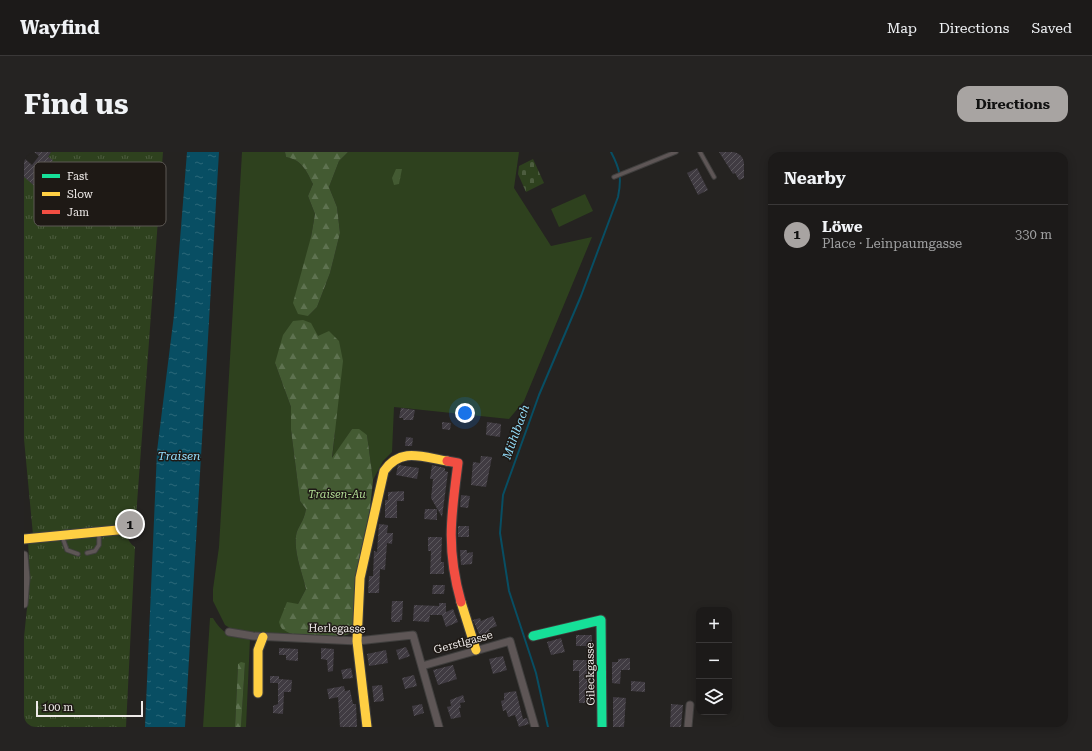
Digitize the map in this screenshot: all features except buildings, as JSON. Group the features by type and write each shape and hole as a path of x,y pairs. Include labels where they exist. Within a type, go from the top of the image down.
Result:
{"street":[{"path":"367,727 357,641 360,578 382,479 391,462 401,455 458,462 451,512 451,560 461,606 476,650"},
{"path":"24,539 128,529 138,525"},
{"path":"24,556 26,578 24,604"},
{"name":"Gileckgasse","path":"533,636 601,620 602,727"},
{"name":"Herlegasse","path":"229,632 238,635 263,637 357,641 413,635 422,666"},
{"path":"258,693 258,650 263,637"},
{"name":"Gerstlgasse","path":"422,666 476,650 510,642 535,727"},
{"path":"422,666 439,727"},
{"path":"688,727 690,705"}],"lane":[{"path":"614,177 676,152"},
{"path":"700,152 714,176"},
{"path":"87,553 95,551 99,545 99,531"},
{"path":"62,535 67,550 78,554"}],"green space":[{"path":"51,152 163,152 162,162 44,162 49,158 48,157"},
{"path":"242,152 285,152 286,157 291,158 303,166 313,184 308,196 315,214 311,237 308,316 317,307 330,273 340,233 337,207 329,187 339,161 348,152 519,152 514,188 551,246 592,237 524,401 509,419 394,407 392,452 383,461 373,480 367,435 352,429 332,460 335,432 275,363 291,407 291,430 300,501 306,509 296,536 297,556 306,589 298,604 298,636 250,634 235,631 225,625 213,601 213,589 219,547"},
{"path":"285,152 348,152 339,161 329,187 337,207 340,233 330,273 317,307 308,316 298,314 293,303 311,237 315,214 308,196 313,184 303,166 291,158 286,157"},
{"path":"533,159 544,183 526,192 518,174 519,166"},
{"path":"34,169 34,226 158,226 136,517 129,523 126,531 131,544 135,547 126,727 24,727 24,637 30,579 28,541 33,535 24,439 24,177"},
{"path":"396,169 402,169 399,184 394,185 392,178"},
{"path":"585,194 593,211 559,227 551,209"},
{"name":"Traisen-Au","path":"303,320 311,323 318,336 329,331 339,341 343,361 332,458 352,429 359,429 367,435 373,480 370,509 361,552 352,633 317,638 298,636 290,633 281,627 279,622 287,602 298,604 306,589 297,556 296,536 306,509 300,501 291,430 291,407 275,363 283,335 293,321"},
{"path":"210,618 213,618 216,623 228,634 250,639 246,727 241,727 245,663 238,664 235,727 203,727"},
{"path":"241,662 245,663 241,727 235,727 238,664"}],"water":[{"name":"Traisen","path":"187,152 219,152 185,727 145,727 157,451 174,315"}],"waterway":[{"name":"Mühlbach","path":"548,727 536,673 509,591 500,533 503,495 539,395 581,296 618,197 620,179 611,152"}],"traffic: fast":[{"path":"533,636 601,620 602,727"}],"traffic: slow":[{"path":"367,727 357,641 360,578 384,471 391,464 405,456 421,456 447,461"},
{"path":"24,539 128,529 138,525"},
{"path":"461,602 476,650"},
{"path":"258,693 258,650 263,637"}],"traffic: jam":[{"path":"447,461 458,463 453,500 451,532 453,565 461,602"}],"place":[{"name":"Löwe","path":"130,524"}]}
